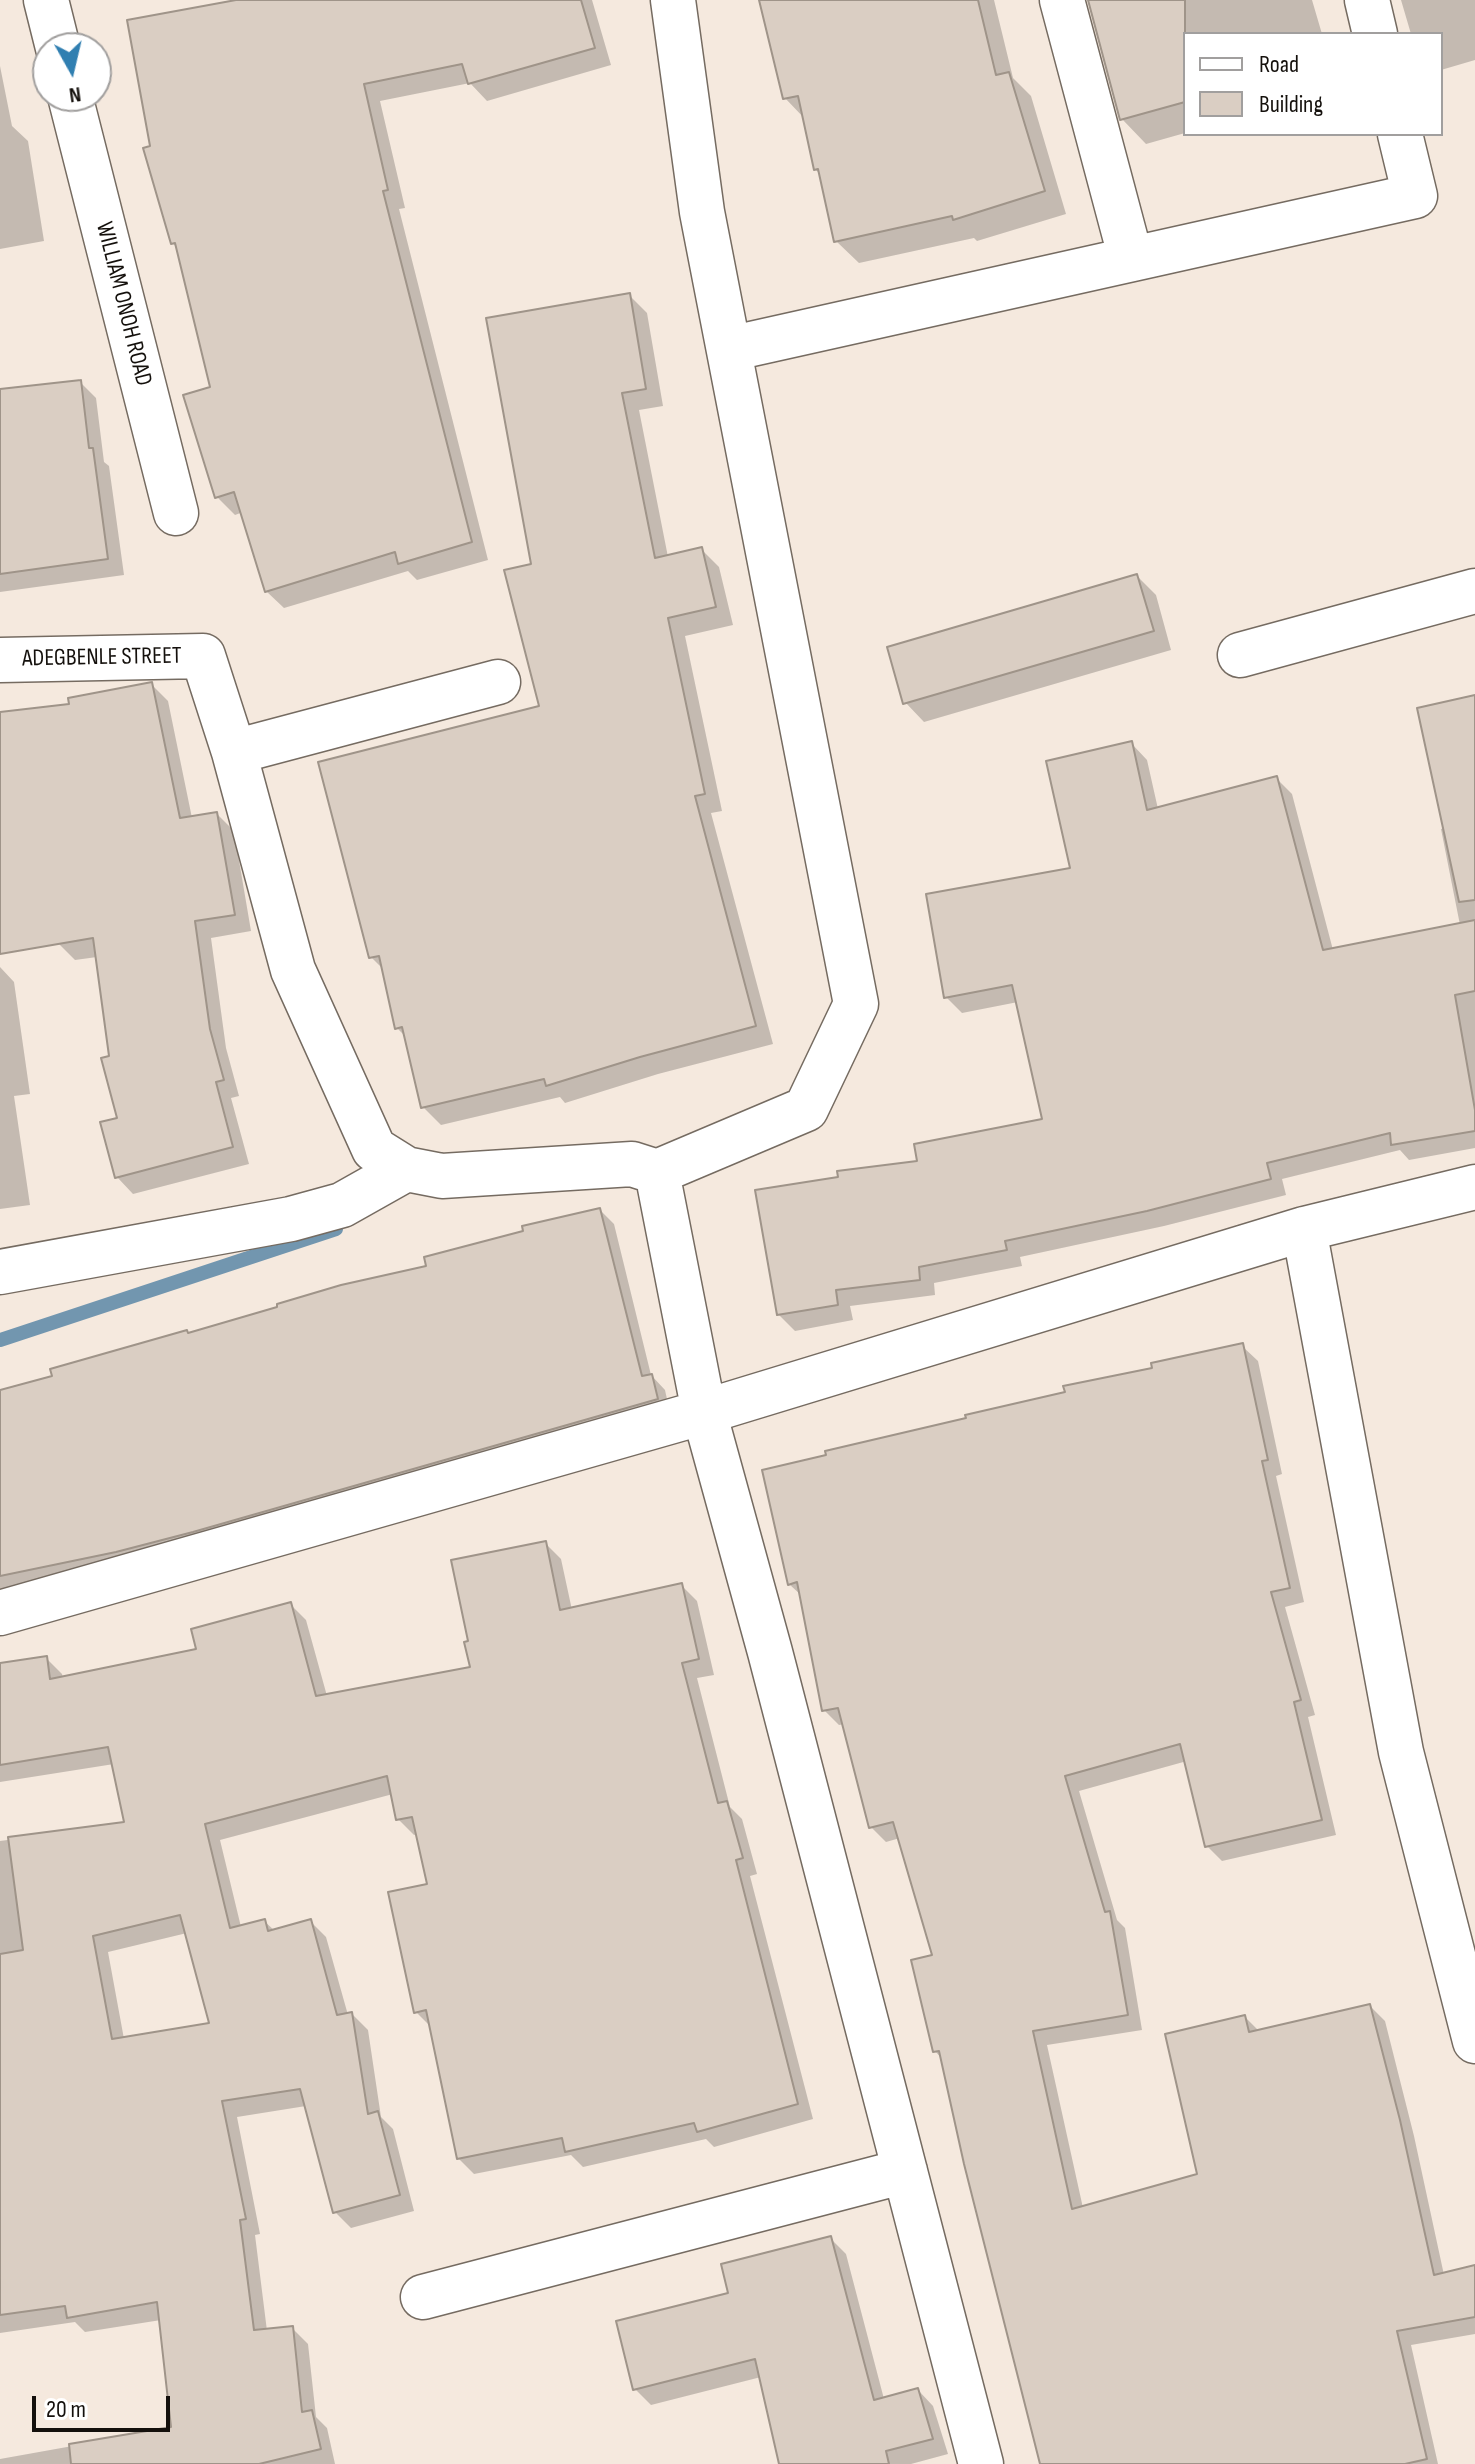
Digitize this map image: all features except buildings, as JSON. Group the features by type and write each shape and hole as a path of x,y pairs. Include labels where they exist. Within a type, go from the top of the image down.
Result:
{"street":[{"path":"46,0 54,32"},
{"path":"498,682 234,752 293,970 374,1149 406,1169 442,1176 632,1164 657,1172 806,1109 856,1004 702,212 673,0"},
{"path":"1062,0 1131,259"},
{"path":"1367,0 1375,32"},
{"name":"WILLIAM ONOH ROAD","path":"74,112 176,513"},
{"path":"729,349 1415,196 1400,136"},
{"path":"1240,655 1475,591"},
{"name":"ADEGBENLE STREET","path":"0,660 203,656 234,752"},
{"path":"0,1272 291,1219 342,1205 406,1169"},
{"path":"657,1172 704,1412 774,1667 981,2464"},
{"path":"0,1613 704,1412 1304,1229 1475,1187"},
{"path":"1304,1229 1401,1752 1475,2041"},
{"path":"423,2297 905,2171"}],"waterway":[{"path":"0,1340 336,1229"}]}
